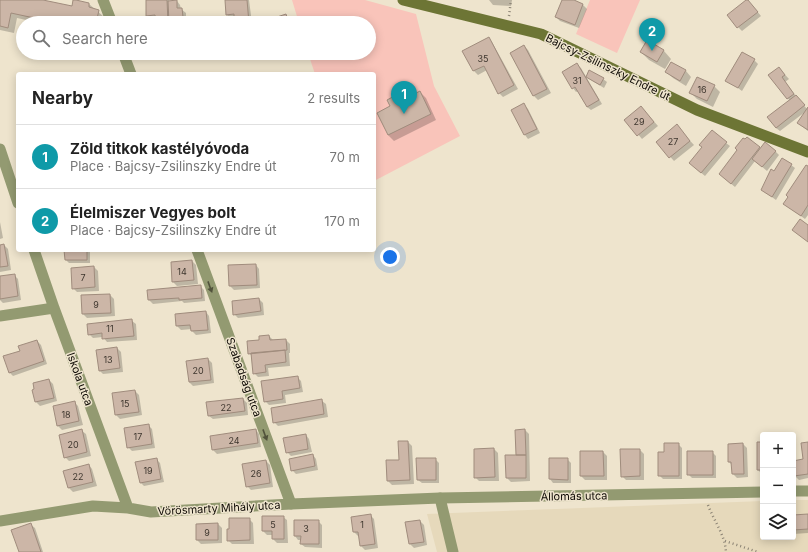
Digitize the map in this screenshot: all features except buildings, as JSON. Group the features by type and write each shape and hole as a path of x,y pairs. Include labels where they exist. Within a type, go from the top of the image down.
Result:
{"main road":[{"name":"Bajcsy-Zsilinszky Endre út","path":"403,0 541,34 697,110 808,152"}],"street":[{"path":"103,0 109,16"},
{"path":"126,60 130,72"},
{"path":"0,149 2,163 16,198"},
{"name":"Iskola utca","path":"35,252 128,508"},
{"name":"Szabadság utca","path":"197,252 291,504"},
{"path":"0,316 54,308"},
{"path":"796,491 808,491"},
{"name":"Állomás utca","path":"440,498 760,492"},
{"path":"440,498 453,552"},
{"name":"Vörösmarty Mihály utca","path":"0,521 93,506 128,508 150,512 440,498"}],"path":[{"path":"704,493 712,516 725,541 726,552"},
{"path":"725,541 758,552"}],"shaded area":[{"path":"292,0 365,0 416,14 434,86 460,136 376,180 376,72 314,72 310,60 376,60 376,16 297,16"},
{"path":"590,0 640,0 617,53 576,34"},
{"path":"796,500 808,500 808,552 437,552 427,514 760,501 760,540 796,540"}],"place":[{"name":"Élelmiszer Vegyes bolt","path":"652,51"},
{"name":"Zöld titkok kastélyóvoda","path":"404,114"}]}
